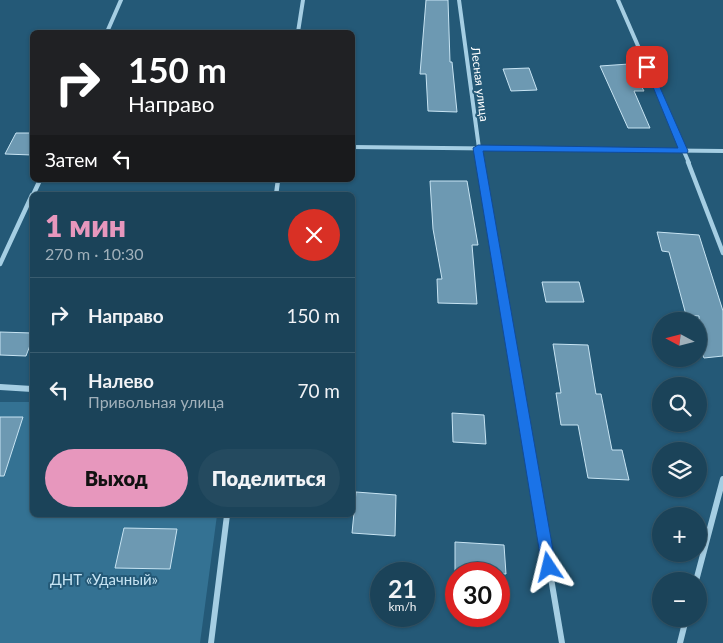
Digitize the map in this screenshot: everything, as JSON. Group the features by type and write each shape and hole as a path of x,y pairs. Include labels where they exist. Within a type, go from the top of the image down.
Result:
{"street":[{"path":"108,30 122,0"},
{"path":"298,30 303,0"},
{"name":"Лесная улица","path":"459,0 478,148 562,643"},
{"path":"618,0 684,151 723,253"},
{"path":"355,148 723,151"},
{"path":"0,264 30,201"},
{"path":"0,387 30,389"},
{"path":"698,572 723,479"},
{"path":"211,643 227,517"},
{"path":"680,643 684,627"}],"green space":[{"name":"ДНТ «Удачный»","path":"0,402 30,402 30,517 217,517 200,643 0,643"}],"building":[{"path":"426,0 448,0 450,62 452,62 457,112 428,111 426,74 420,74"},
{"path":"629,64 644,91 634,91 650,128 628,128 600,66"},
{"path":"529,68 537,90 511,91 503,69"},
{"path":"16,133 30,133 30,155 5,154"},
{"path":"430,181 467,181 478,245 472,245 477,304 438,303 437,279 442,279 433,229"},
{"path":"657,232 699,235 723,311 723,356 708,358 708,312 685,312 669,252 662,251"},
{"path":"542,282 579,282 584,302 546,302"},
{"path":"0,332 30,333 30,345 26,356 0,355"},
{"path":"553,344 588,345 596,394 601,394 612,450 622,450 629,480 588,478 578,425 561,425 556,393 561,393"},
{"path":"452,413 484,415 486,444 453,442"},
{"path":"0,417 23,417 4,476 0,476"},
{"path":"356,492 396,495 395,536 352,533"},
{"path":"124,528 177,529 170,569 115,568"},
{"path":"455,542 504,545 505,562 455,562"}],"route":[{"path":"549,567 478,148 684,151 647,67"}]}
